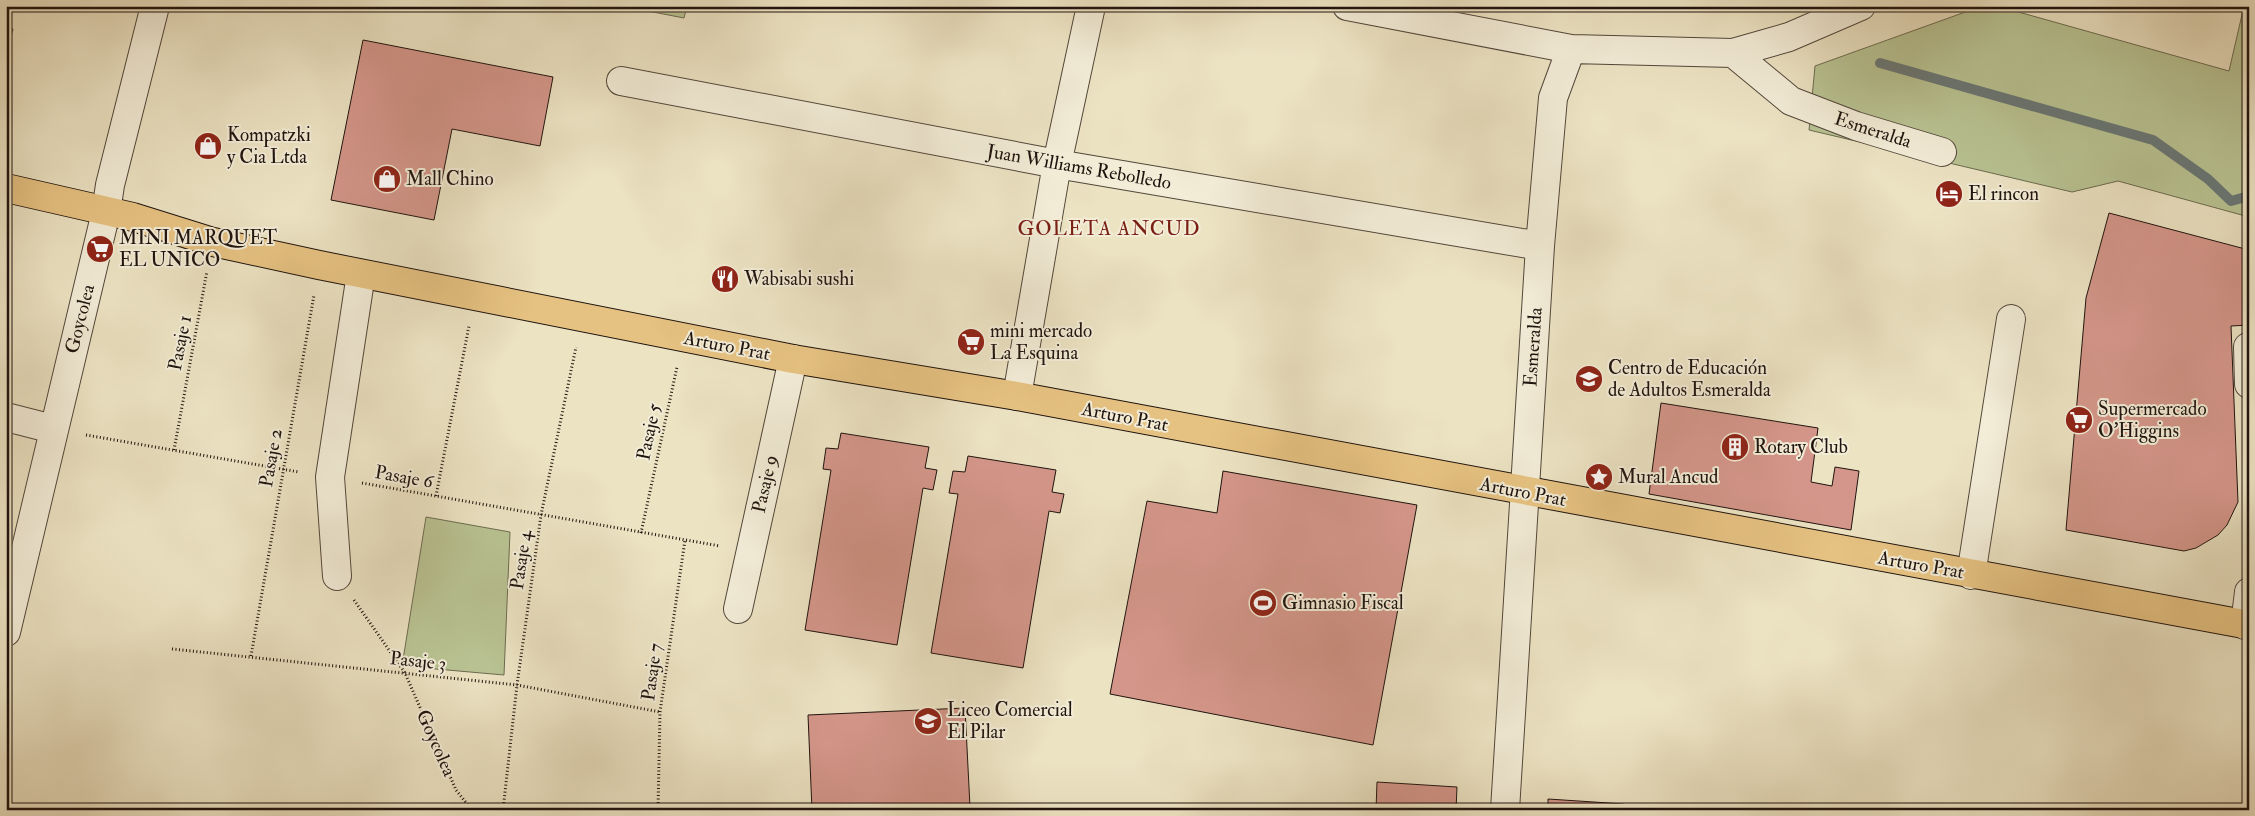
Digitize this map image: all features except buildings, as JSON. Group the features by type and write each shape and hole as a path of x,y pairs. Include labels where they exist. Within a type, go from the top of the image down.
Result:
{"main road":[{"name":"Arturo Prat","path":"6,188 132,217 213,242 360,274 793,359 1017,396 1523,492 2247,625"}],"street":[{"name":"Goycolea","path":"6,632 106,212 110,185 155,6"},
{"path":"1017,396 1057,164 1091,6"},
{"path":"1347,6 1571,49 1733,53 1790,38 1861,6"},
{"name":"Esmeralda","path":"1505,810 1523,492 1540,246 1553,98 1571,49"},
{"name":"Esmeralda","path":"1733,53 1791,101 1856,126 1942,152"},
{"name":"Juan Williams Rebolledo","path":"621,81 1057,164 1540,246"},
{"path":"337,576 330,477 360,274"},
{"path":"1971,574 2011,319"},
{"path":"2248,347 2249,384"},
{"name":"Pasaje 9","path":"738,609 793,359"},
{"path":"6,417 54,429"},
{"path":"2247,625 2249,592"}],"path":[{"name":"Pasaje 1","path":"174,450 213,242"},
{"name":"Pasaje 2","path":"251,656 319,265"},
{"path":"436,497 475,296"},
{"name":"Pasaje 4","path":"504,810 517,685 541,515 582,317"},
{"name":"Pasaje 5","path":"641,533 683,337"},
{"name":"Pasaje 6","path":"54,429 750,552"},
{"name":"Pasaje 7","path":"658,810 660,712 685,540"},
{"name":"Goycolea","path":"337,576 405,673 456,790 472,810"},
{"name":"Pasaje 3","path":"172,649 517,685 660,712"}],"green space":[{"path":"622,6 687,6 684,18"},
{"path":"1982,6 1997,6 2229,71 2244,6 2249,6 2249,217 2118,181 2072,192 1809,130 1815,66"},
{"path":"426,517 510,532 504,675 402,666"}],"waterway":[{"path":"1880,63 2153,140 2208,179 2231,201 2249,196"}],"place":[{"name":"Kompatzki y Cia Ltda","path":"208,146"},
{"name":"Mall Chino","path":"387,179"},
{"name":"El rincon","path":"1949,194"},
{"name":"MINI MARQUET EL UNICO","path":"100,249"},
{"name":"Wabisabi sushi","path":"725,279"},
{"name":"mini mercado La Esquina","path":"971,342"},
{"name":"Centro de Educación de Adultos Esmeralda","path":"1589,379"},
{"name":"Supermercado O'Higgins","path":"2079,420"},
{"name":"Rotary Club","path":"1735,447"},
{"name":"Mural Ancud","path":"1599,477"},
{"name":"Gimnasio Fiscal","path":"1263,603"},
{"name":"Liceo Comercial El Pilar","path":"928,721"}],"district":[{"name":"GOLETA ANCUD","path":"1109,228"}]}
